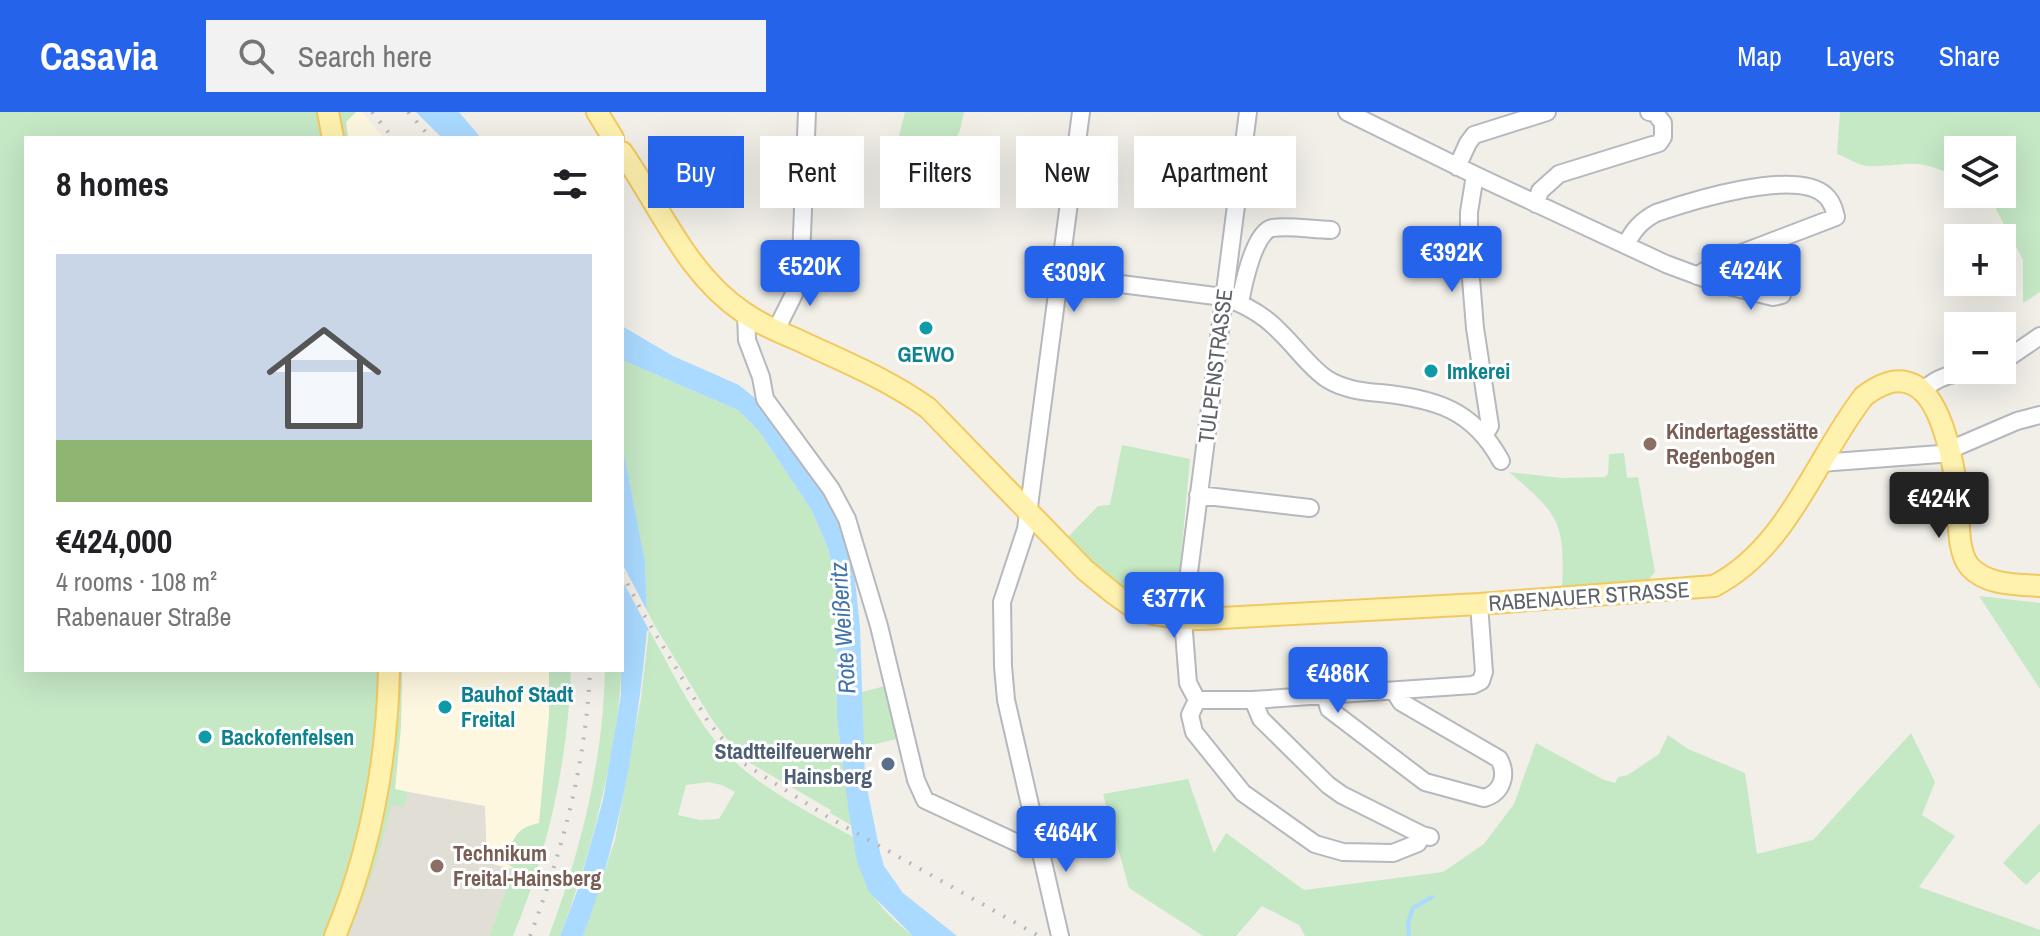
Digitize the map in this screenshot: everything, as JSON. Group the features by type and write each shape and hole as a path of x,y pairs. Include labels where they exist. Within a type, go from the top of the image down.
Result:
{"main road":[{"path":"328,112 333,136"},
{"path":"597,112 612,136"},
{"name":"RABENAUER STRASSE","path":"624,155 690,261 717,291 746,314 906,392 943,421 1085,570 1113,593 1142,610 1183,619 1479,604 1714,586 1735,575 1757,556 1778,529 1857,406 1875,388 1898,381 1924,390"},
{"path":"1924,390 1932,400 1949,450 1963,555 1970,567 1989,580 2040,586"},
{"path":"335,936 354,885 376,806 387,737 389,672"}],"street":[{"path":"776,330 794,294 801,258 807,112"},
{"path":"1059,933 1006,700 1001,633 1002,602 1023,542 1029,512 1081,112"},
{"name":"TULPENSTRASSE","path":"1248,112 1183,619 1188,683 1197,700 1190,715 1194,732 1243,793 1315,844 1343,852 1393,853 1418,843 1426,836 1342,795 1328,785 1261,719 1253,700"},
{"path":"1347,112 1457,167 1697,276 1773,297 1782,295"},
{"path":"1457,167 1474,135 1547,112"},
{"path":"1536,204 1540,191 1559,174 1659,143 1663,137 1663,123 1655,113 1649,112"},
{"path":"1475,175 1469,212 1469,254 1475,328 1490,426 1487,431 1481,430"},
{"path":"1626,245 1632,232 1644,219 1656,213 1743,188 1811,187 1824,193 1832,202 1836,217 1718,262 1697,276"},
{"path":"1240,303 1254,251 1269,228 1331,230"},
{"path":"1058,276 1223,297 1240,303 1278,329 1327,379 1361,391 1436,402 1481,430 1501,461"},
{"path":"746,314 747,340 761,377 765,399 831,489 847,519 861,559 916,780 925,800 1024,846 1040,848"},
{"path":"2016,352 2040,336"},
{"path":"1924,390 1930,383 1944,377"},
{"path":"1820,463 1940,454 2017,421 2040,415"},
{"path":"1198,495 1310,508"},
{"path":"1197,700 1253,700 1473,685 1481,681 1484,653 1479,604"},
{"path":"1325,695 1329,709 1425,782 1484,798 1492,796 1499,789 1503,767 1499,759 1401,702 1394,691"}],"shaded area":[{"path":"356,112 362,112 382,136 348,136 346,122"},
{"path":"402,672 549,672 549,716 539,824 514,869 487,863 484,806 395,789"},
{"name":"Technikum Freital-Hainsberg","path":"408,792 485,806 487,863 514,869 489,936 349,936 392,804 405,807"}],"green space":[{"path":"0,112 356,112 346,122 348,136 24,136 24,672 402,672 395,789 408,792 405,807 392,805 376,863 349,936 0,936"},
{"path":"905,112 964,112 957,136 899,136"},
{"path":"1840,112 2040,112 2040,292 2023,303 2023,260 2016,247 2016,224 2004,224 1995,208 2016,208 2016,136 1944,136 1943,171 1913,164 1863,165 1837,154"},
{"path":"624,361 738,410 759,431 812,511 829,551 836,591 837,719 851,825 750,763 724,736 647,613 645,561 624,453"},
{"path":"1122,445 1190,459 1178,589 1167,601 1153,604 1138,599 1105,575 1068,537 1098,506 1110,505"},
{"path":"1624,453 1627,478 1638,477 1655,572 1644,585 1562,591 1562,550 1556,522 1540,500 1509,472 1562,478 1605,477 1608,474 1609,454"},
{"path":"1979,596 2040,603 2040,689"},
{"path":"649,630 688,701 716,742 729,757 762,783 853,837 872,893 888,914 913,936 583,936 615,840 641,698","holes":["708,782 735,792 719,819 700,820 678,815 686,785"]},
{"path":"549,672 571,672 561,772 536,872 513,936 489,936 514,869 506,862 513,841 524,828 539,823 549,716"},
{"path":"605,672 621,672 612,750 590,844 560,936 549,936 571,871 588,805"},
{"path":"889,685 901,738 863,747 862,692"},
{"path":"1911,733 1935,782 1922,815 1955,836 1919,887 2040,930 2040,936 1305,936 1299,925 1262,906 1236,936 1203,936 1129,888 1103,794 1188,779 1214,853 1226,833 1304,890 1443,872 1484,844 1514,804 1536,743 1615,783 1618,777 1628,775 1659,754 1668,735 1688,749 1745,773 1757,854 1813,840"},
{"path":"2040,823 2040,871 2026,885 2003,863"}],"water":[{"path":"416,112 459,112 479,136 440,136"},
{"name":"Rote Weißeritz","path":"624,327 673,356 739,385 756,399 789,438 833,501 854,571 860,627 865,778 880,852 884,866 903,893 957,936 913,936 869,892 857,862 837,719 836,591 829,551 812,511 759,431 738,410 624,361"},
{"path":"624,453 645,561 647,613 655,626 647,631 625,786 596,899 583,936 560,936 578,889 603,800 621,695 621,672 624,672"}],"pier":[{"path":"624,567 655,626 649,630 624,584"}],"waterway":[{"path":"1409,936 1408,923 1413,908 1432,897"}],"railway":[{"path":"372,112 391,136"},
{"path":"408,112 429,136"},
{"path":"624,577 709,723 743,763 828,817 1039,936"},
{"path":"530,936 553,871 571,805 584,739 590,672"}],"place":[{"name":"GEWO","path":"926,328"},
{"name":"Imkerei","path":"1431,371"},
{"name":"Kindertagesstätte Regenbogen","path":"1650,444"},
{"name":"Bauhof Stadt Freital","path":"445,707"},
{"name":"Backofenfelsen","path":"205,737"},
{"name":"Stadtteilfeuerwehr Hainsberg","path":"888,764"},
{"name":"Technikum Freital-Hainsberg","path":"437,866"}]}
